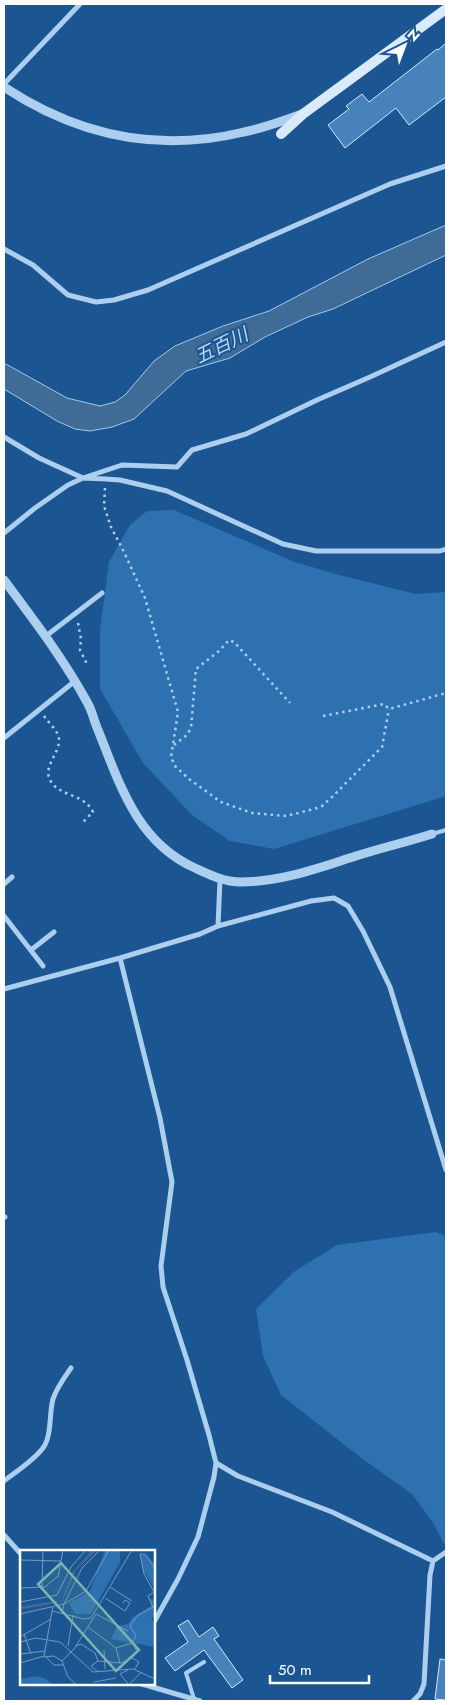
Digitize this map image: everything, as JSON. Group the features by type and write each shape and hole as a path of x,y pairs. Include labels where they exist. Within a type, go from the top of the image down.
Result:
{"main road":[{"path":"281,134 303,114 446,9"}],"street":[{"path":"80,4 4,86 25,101 62,119 115,135 144,140 182,141 215,138 260,128 303,114"},
{"path":"4,249 33,265 68,295 96,302 114,300 157,287 390,184 446,166"},
{"path":"4,533 42,503 68,485 83,478 122,465 177,466 192,450 246,434 446,342"},
{"path":"4,437 39,458 83,478 120,480 167,491 283,544 316,551 446,550"},
{"path":"4,580 46,636 89,704 131,808 146,831 172,856 220,880 241,882 286,877 432,834"},
{"path":"46,636 102,593"},
{"path":"4,738 75,681"},
{"path":"4,884 12,877"},
{"path":"218,926 220,880"},
{"path":"4,989 120,958 200,934 218,926 311,902 334,898 348,906 363,931 390,986 446,1170"},
{"path":"4,916 43,966"},
{"path":"31,950 54,932"},
{"path":"120,958 160,1118 172,1182 161,1266 163,1287 187,1360 216,1463 198,1537 155,1620"},
{"path":"4,1481 44,1447 57,1388 71,1368"},
{"path":"216,1463 238,1476 332,1512 433,1561"},
{"path":"4,1535 20,1553"},
{"path":"413,1701 420,1694 424,1684 430,1575 433,1561 446,1552"},
{"path":"145,1685 197,1700"}],"lane":[{"path":"432,834 446,830"},
{"path":"197,1700 186,1673 204,1662"}],"path":[{"path":"106,479 104,506 111,527 144,598 178,712 171,758 175,766 189,779 221,802 252,813 286,816 314,810 322,806 382,747 389,709"},
{"path":"74,615 80,631 80,650 87,664"},
{"path":"172,746 187,735 191,728 196,669 219,651 229,640 234,642 290,703"},
{"path":"389,709 446,693"},
{"path":"323,716 384,704 389,709"},
{"path":"39,710 58,735 59,742 48,774 50,781 58,788 85,801 93,812 81,824"}],"shaded area":[{"path":"174,510 295,562 416,594 446,592 446,796 274,849 230,841 192,815 143,763 100,689 100,630 109,562 130,525 147,511"},
{"path":"436,1232 446,1236 446,1547 432,1521 412,1494 360,1457 281,1395 263,1356 256,1309 295,1271 337,1245"}],"water":[{"name":"五百川","path":"446,225 446,255 333,309 308,317 265,337 230,358 186,371 134,419 112,427 90,431 75,429 57,421 4,389 4,363 67,398 100,406 115,402 125,395 154,361 175,346 223,326 269,311 368,259"}],"building":[{"path":"446,43 446,97 409,125 396,108 345,148 328,125 349,109 346,106 362,94 369,102"},
{"path":"188,1620 199,1637 213,1627 219,1636 214,1639 243,1680 232,1688 204,1650 175,1671 165,1658 188,1642 178,1626"},
{"path":"440,1659 446,1660 446,1700 435,1699"}]}
